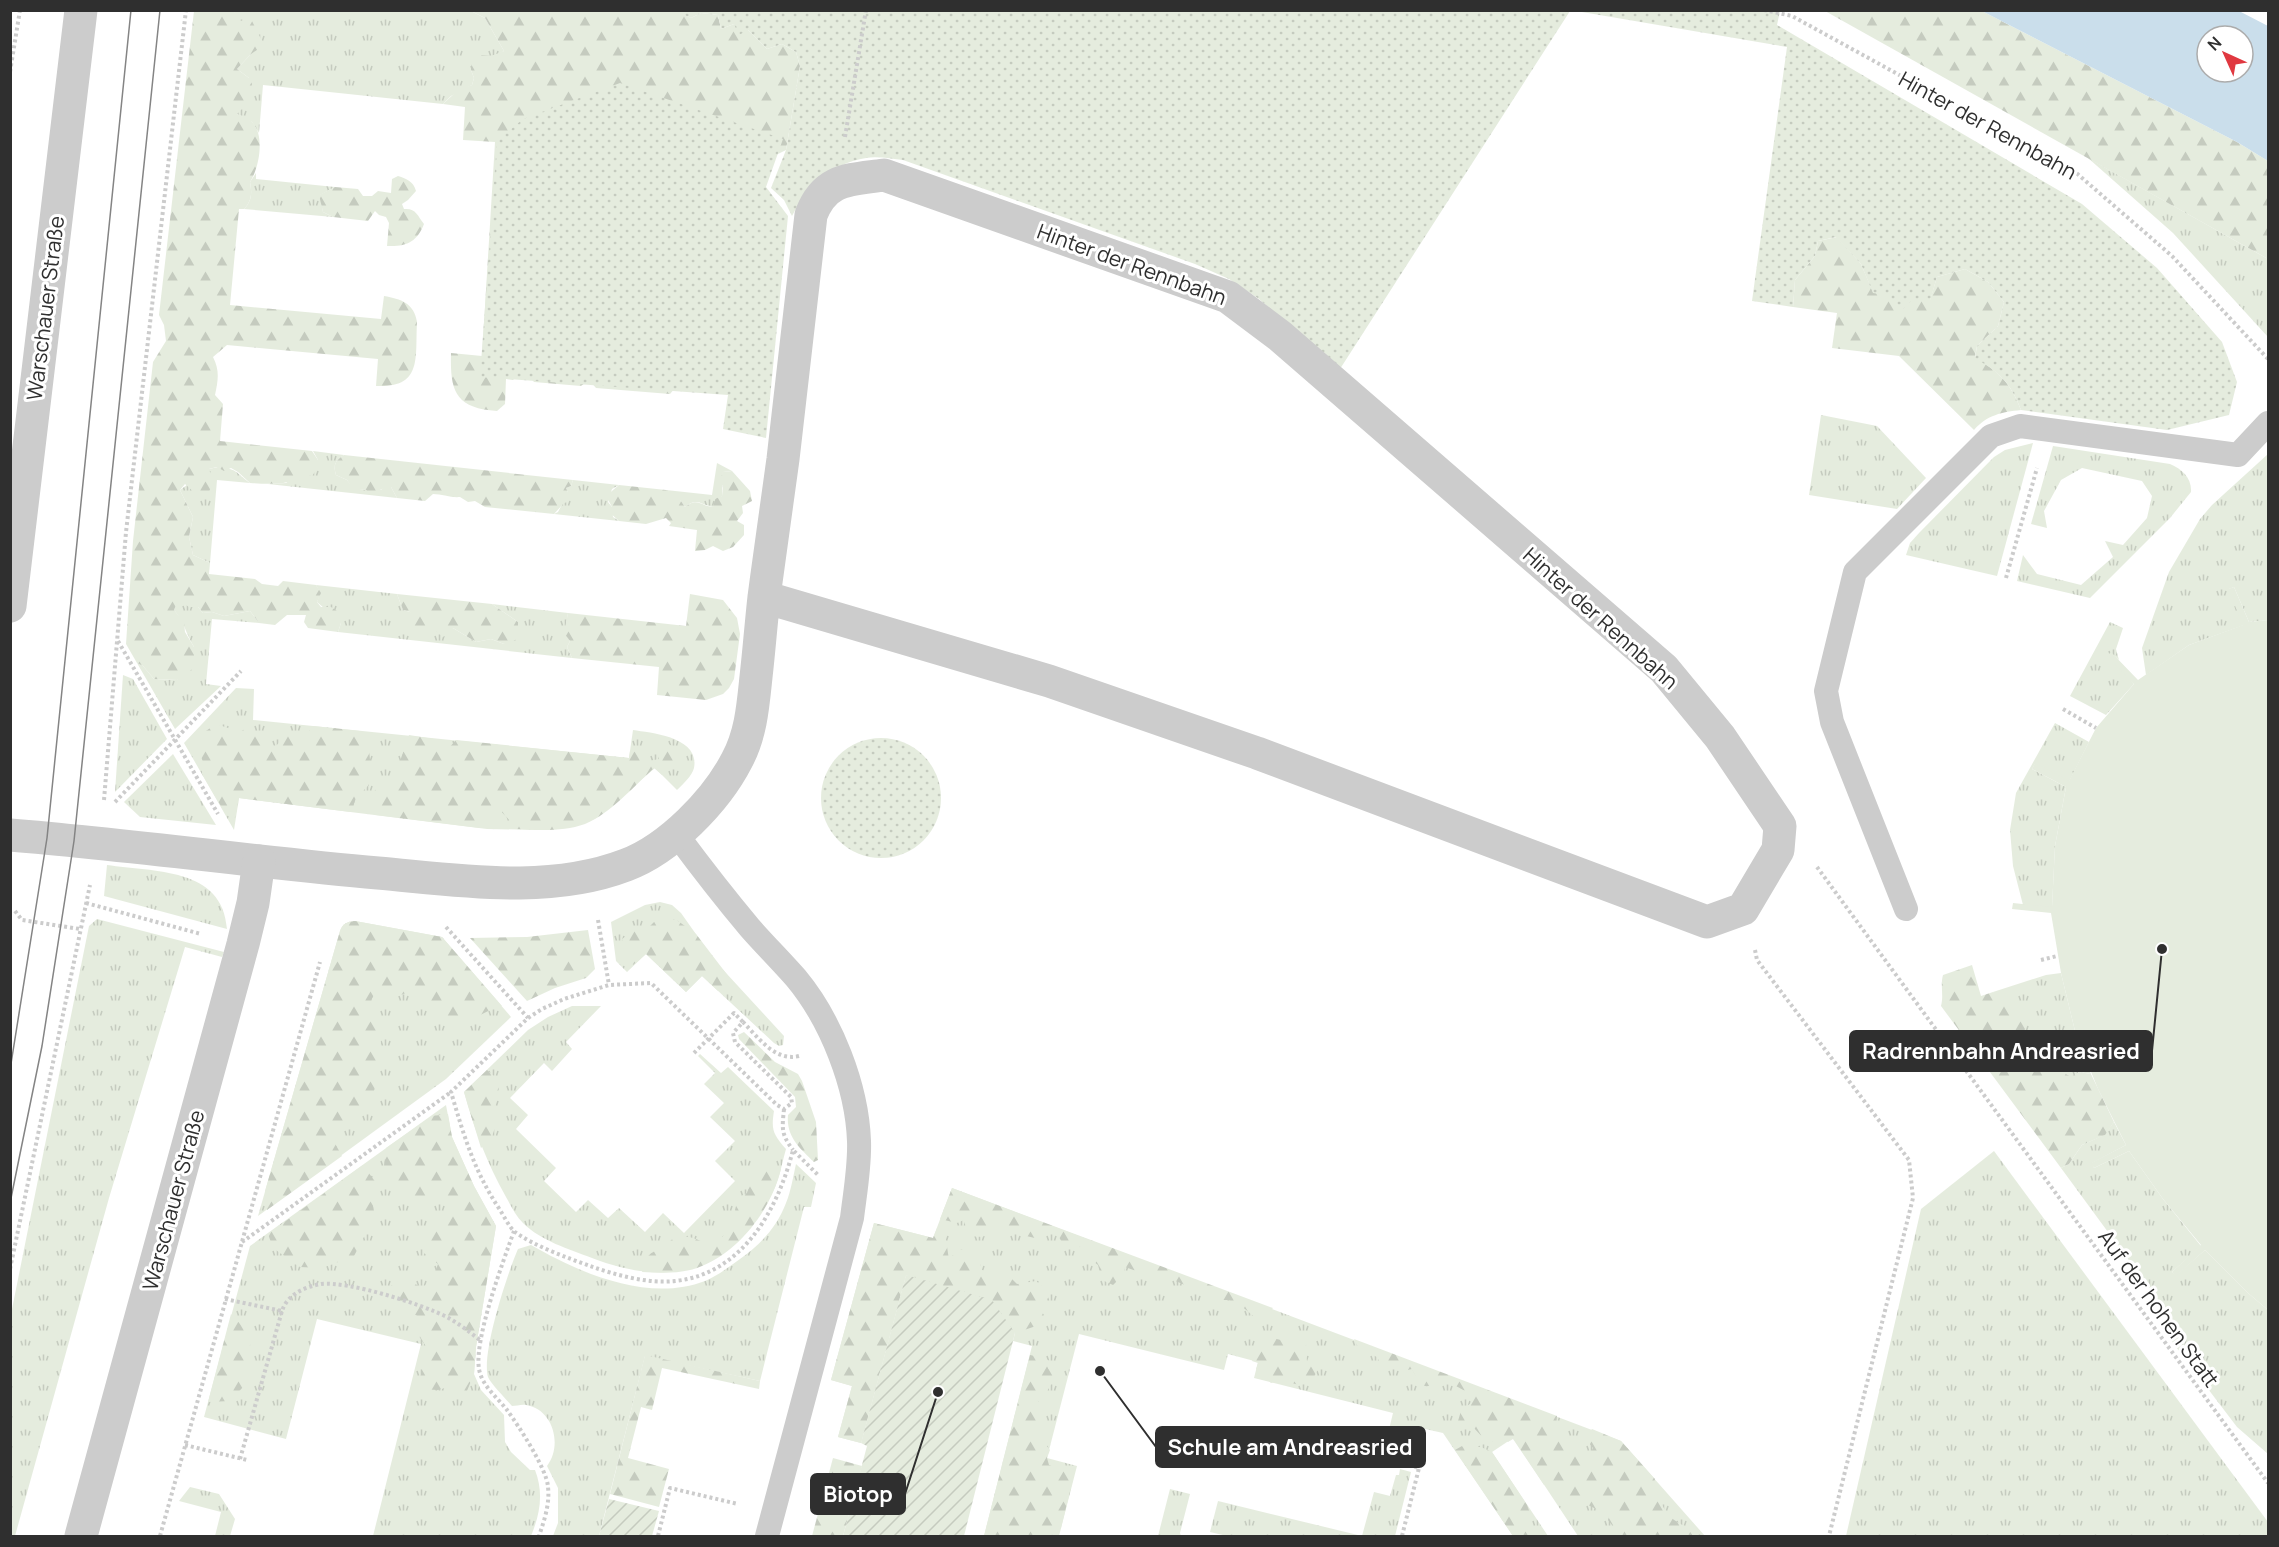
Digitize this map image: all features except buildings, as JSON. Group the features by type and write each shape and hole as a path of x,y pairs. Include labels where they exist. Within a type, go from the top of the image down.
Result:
{"street":[{"name":"Warschauer Straße","path":"10,606 81,10"},
{"name":"Hinter der Rennbahn","path":"838,183 884,176 1228,297 1280,336 1664,669 1720,737 1780,826"},
{"path":"10,835 415,876 501,882 578,879 626,865 652,853 677,835 713,795 737,760 750,726 811,216 821,195 838,183"},
{"path":"764,597 1060,685 1257,753 1707,922 1743,909 1778,850 1780,826"},
{"name":"Warschauer Straße","path":"81,1536 243,945 253,903 252,860"}],"lane":[{"path":"1906,909 1832,722 1826,691 1855,572 1991,436 2020,426 2238,455 2268,423"},
{"path":"677,835 732,906 796,979 817,1008 835,1043 856,1111 859,1141 852,1218 767,1536"}],"path":[{"path":"10,72 20,10"},
{"path":"103,804 142,376 186,10"},
{"path":"838,183 866,10"},
{"name":"Hinter der Rennbahn","path":"1764,10 1792,16 2074,171 2172,256 2268,359"},
{"path":"2006,578 2046,429"},
{"path":"118,640 176,740 252,860"},
{"path":"110,807 241,672"},
{"path":"2063,709 2096,728"},
{"name":"Auf der hohen Statt","path":"1780,826 1800,844 2268,1483"},
{"path":"10,1269 92,875"},
{"path":"86,903 243,945"},
{"path":"1743,909 1757,960 1909,1161 1913,1198 1829,1536"},
{"path":"15,911 22,920 80,929"},
{"path":"598,920 609,985"},
{"path":"446,927 528,1018"},
{"path":"2041,960 2057,956"},
{"path":"160,1536 320,962"},
{"path":"241,1242 451,1092 528,1018 564,999 609,985 651,983 777,1105 784,1109"},
{"path":"694,1053 734,1013 782,1056 789,1058 803,1055 799,1047"},
{"path":"742,1022 733,1033 733,1038 791,1097 792,1103 784,1109 782,1129 784,1138 826,1183"},
{"path":"451,1092 467,1148 487,1190 514,1231 572,1259 609,1272 652,1281 675,1281 697,1276 716,1267 738,1252 758,1232 776,1202 786,1178 793,1150"},
{"path":"514,1231 481,1341 478,1360 483,1382 507,1410 546,1478 548,1502 539,1536"},
{"path":"240,1459 285,1300 298,1292 322,1284 346,1286 411,1302 446,1317 467,1329 481,1341"},
{"path":"225,1299 282,1311"},
{"path":"185,1445 247,1460"},
{"path":"1402,1463 1419,1468 1402,1536"},
{"path":"658,1536 670,1488"}],"green space":[{"path":"666,10 667,12 676,10 691,18 701,13 718,15 721,29 734,24 748,30 767,49 782,44 796,52 800,66 786,150 774,156 675,388 670,394 596,388 589,380 581,386 534,382 527,374 520,372 513,380 506,379 505,404 497,411 472,406 458,395 454,387 451,353 482,356 495,142 463,140 465,107 443,104 458,90 472,85 474,78 471,70 472,61 482,55 491,56 504,51 485,18 471,11"},
{"path":"194,11 234,11 240,21 251,19 264,45 251,54 237,69 249,78 252,84 249,101 237,114 253,123 257,129 260,144 256,169 250,182 250,200 244,209 239,209 230,305 381,319 384,296 410,306 417,322 416,359 413,368 402,382 391,385 376,386 378,359 227,345 213,357 218,376 215,395 223,404 220,441 312,451 318,460 317,469 312,476 303,475 285,483 250,483 231,468 224,471 217,467 209,469 213,481 209,492 198,496 185,484 180,490 193,517 189,537 193,555 210,563 209,574 255,579 262,584 278,586 283,581 316,585 321,593 317,602 321,607 331,607 340,613 341,623 338,632 308,628 304,622 306,615 287,615 275,625 259,623 250,611 224,616 212,612 203,613 198,607 189,607 178,600 174,610 184,622 185,632 194,647 194,668 177,680 154,679 143,666 137,663 126,644 133,541 153,362 166,341 164,325 159,315"},
{"path":"234,11 471,11 485,18 504,51 471,70 474,78 472,85 451,96 443,104 263,85 259,133 252,122 237,114 249,78 237,69 251,54"},
{"path":"676,11 1570,11 1340,369 1259,299 1229,279 1195,264 903,160 871,157 842,165 813,186 792,216 784,200 771,188 786,150 800,66 796,52 782,44 767,49 748,30 739,35 734,24 721,29 718,15 701,13 691,18"},
{"path":"1576,11 1780,11 1777,25 2082,204 2157,268 2222,342 2237,382 2229,415 2167,430 2021,410 2013,392 2003,379 1975,358 1977,346 1998,326 2004,302 1988,282 1965,269 1937,277 1930,301 1913,299 1899,313 1890,296 1873,293 1861,264 1836,237 1818,241 1815,256 1795,280 1793,307 1752,301 1787,47"},
{"path":"1825,11 1982,11 2237,142 2268,161 2268,259"},
{"path":"620,83 783,139 766,187 788,216 766,438 723,429 728,395 480,377 497,141 523,119"},
{"path":"2088,158 2268,259 2268,337 2173,233"},
{"path":"256,173 256,179 335,187 320,195 323,212 333,217 244,209 251,197 250,182"},
{"path":"398,176 409,181 416,191 402,204 404,209 414,211 424,224 418,235 410,242 400,246 387,246 389,223 386,217 375,211 368,221 333,217 323,212 319,195 335,187 358,189 363,196 372,196 378,191 391,193 392,179"},
{"path":"1837,237 1861,264 1873,292 1930,300 1937,277 1965,269 1988,282 2004,302 1998,326 1977,346 1975,357 2003,379 2013,392 2021,410 1995,415 1974,430 1899,356 1832,348 1837,313 1793,307 1795,280 1815,256 1818,241"},
{"path":"1821,415 1877,426 1926,478 1897,509 1809,495"},
{"path":"2033,443 1997,576 1906,555 1910,543 1994,457 2005,450"},
{"path":"2053,446 2170,464 2182,471 2190,482 2191,492 2170,518 2090,598 2017,581 2023,555 2037,574 2081,585 2113,557 2105,541 2123,545 2147,518 2152,496 2142,481 2082,468 2061,480 2044,511 2047,528 2031,524"},
{"path":"313,451 344,455 336,463 336,475 362,490 381,490 384,487 391,487 397,498 268,484 286,483 318,460"},
{"path":"2268,454 2268,620 2249,622 2234,587 2229,589 2244,625 2189,645 2146,675 2142,648 2169,572 2200,519 2212,505"},
{"path":"344,455 573,480 571,486 566,488 570,497 568,502 564,503 554,514 485,507 475,501 468,502 460,497 436,494 425,501 397,498 391,487 369,493 367,490 353,489 347,480 336,475 336,464"},
{"path":"717,463 732,471 723,472 722,496 713,507 693,502 685,507 681,501 666,490 712,495"},
{"path":"218,467 233,470 250,483 217,480 210,563 193,555 189,537 193,517 180,490 209,469"},
{"path":"732,471 750,491 752,501 742,506 743,513 737,521 744,525 744,535 733,547 723,551 713,546 695,551 697,530 669,526 671,523 666,518 646,524 619,521 609,512 612,507 606,496 619,485 666,490 677,495 685,507 696,502 713,507 715,499 722,496 723,487 720,480 723,472"},
{"path":"573,480 619,485 612,489 608,502 612,507 613,517 619,521 554,514 558,512 568,493 566,488 571,486"},
{"path":"316,585 397,594 403,610 410,612 435,630 453,628 476,642 491,639 504,644 518,622 492,604 568,613 565,633 570,641 567,647 572,658 338,632 341,623 317,602 320,593"},
{"path":"2234,587 2249,622 2268,620 2268,1310 2205,1250 2176,1276 2172,1272 2201,1245 2163,1199 2129,1151 2094,1168 2091,1163 2126,1145 2098,1089 2077,1037 2039,1046 2037,1040 2075,1031 2061,973 2051,913 2012,909 2013,903 2052,907 2055,846 2066,787 2032,769 2035,763 2069,781 2096,728 2134,684 2107,656 2111,652 2138,680 2189,645 2243,625 2228,589"},
{"path":"397,594 492,604 518,622 518,639 504,644 491,639 476,642 453,628 443,637 435,630 423,634 412,625 410,612 403,610"},
{"path":"690,594 723,600 737,618 740,634 734,679 723,694 706,700 657,695 659,667 572,658 567,647 570,641 564,633 568,613 686,626"},
{"path":"177,599 198,607 203,613 212,612 224,616 250,611 259,623 212,619 206,684 221,686 175,729 137,663 143,666 154,679 177,680 194,647 174,610"},
{"path":"2110,622 2123,628 2116,649 2119,660 2111,653 2134,684 2106,715 2070,696"},
{"path":"123,675 133,679 167,739 115,792"},
{"path":"236,688 254,689 253,720 629,758 633,730 662,735 682,743 690,749 694,758 694,768 677,790 655,768 596,818 583,824 544,830 487,829 239,798 234,830 184,743"},
{"path":"2055,723 2089,742 2069,782 2035,764 2032,769 2066,787 2055,846 2052,908 2023,905 2013,866 2010,830 2016,793"},
{"path":"216,724 228,728 233,737 246,728 261,733 275,747 285,736 297,735 304,738 313,726 360,731 368,739 370,760 366,779 369,785 356,798 351,812 239,798 235,818 225,813 202,774 203,762 196,743 203,733"},
{"path":"409,735 434,739 435,747 442,752 456,740 629,758 630,751 639,752 649,761 659,759 659,747 666,742 680,752 672,769 662,775 654,768 613,806 585,824 559,829 515,829 497,807 480,828 376,815 369,799 379,781 388,778 400,779 398,767"},
{"path":"881,738 904,743 923,756 936,775 941,798 936,821 923,840 904,853 881,858 858,853 839,840 826,821 821,798 826,775 839,756 858,743"},
{"path":"173,754 216,825 140,817 124,802"},
{"path":"107,865 164,872 183,876 199,883 213,894 223,909 227,929 104,896"},
{"path":"660,902 672,905 681,913 715,961 784,1036 783,1045 779,1046 774,1043 702,976 686,992 646,954 627,972 616,961 611,922 645,905"},
{"path":"661,915 678,921 696,934 735,985 731,991 718,991 702,976 686,992 646,954 633,965 626,955 622,939 635,930 648,928"},
{"path":"97,919 224,952 222,957 185,947 109,1198 15,1536 11,1536 11,1314 89,926"},
{"path":"355,921 442,937 511,1017 446,1079 258,1216 340,931 346,923"},
{"path":"355,921 442,937 502,1006 483,1013 454,1029 437,1020 426,994 406,993 390,999 374,995 364,1012 380,1032 382,1056 368,1069 376,1085 371,1099 333,1140 342,1156 267,1210 265,1191 340,931 346,923"},
{"path":"588,930 595,969 586,978 555,988 527,1001 470,938 527,937"},
{"path":"1972,965 1981,996 1993,992 2015,1005 2026,1027 2020,1038 2032,1053 2026,1071 2052,1066 2071,1077 2079,1072 2091,1074 2114,1122 2105,1135 2082,1145 2069,1164 2061,1168 1941,1006 1943,975"},
{"path":"2061,973 2075,1031 2037,1040 2039,1046 2076,1037 2091,1074 2079,1072 2071,1078 2052,1066 2025,1071 2020,1038 1993,992 2046,975"},
{"path":"572,1006 601,1006 566,1042 572,1049 552,1071 544,1063 510,1098 528,1115 516,1129 556,1168 544,1181 576,1212 588,1200 608,1218 619,1208 645,1232 663,1213 684,1233 735,1181 715,1161 735,1141 710,1117 724,1103 704,1084 715,1073 698,1056 700,1054 721,1073 728,1067 774,1111 774,1132 786,1149 776,1185 754,1223 737,1242 719,1256 680,1271 659,1273 615,1266 565,1248 538,1235 523,1223 512,1207 482,1146 464,1092 528,1030 548,1017"},
{"path":"744,1032 775,1062 798,1074 816,1122 818,1160 814,1162 804,1152 789,1130 788,1115 796,1107 795,1097 739,1039 738,1035"},
{"path":"487,1070 494,1076 499,1089 495,1102 494,1131 481,1148 464,1092"},
{"path":"446,1105 452,1137 474,1186 496,1226 476,1347 474,1374 481,1390 504,1415 505,1442 511,1452 530,1470 535,1470 540,1503 531,1536 373,1536 421,1344 317,1319 286,1439 204,1417 250,1246"},
{"path":"448,1114 452,1137 474,1186 496,1226 476,1347 474,1374 464,1398 455,1385 438,1390 419,1389 427,1348 416,1332 419,1317 400,1306 382,1302 389,1287 403,1279 422,1287 432,1281 438,1264 424,1253 424,1233 443,1212 451,1196 413,1203 411,1185 395,1182 384,1166 386,1148 432,1116"},
{"path":"2114,1122 2126,1145 2092,1163 2094,1168 2129,1151 2163,1199 2201,1246 2172,1272 2176,1275 2205,1250 2268,1310 2268,1454 2237,1427 2170,1339 2174,1322 2061,1168 2069,1164 2082,1145 2104,1135"},
{"path":"1994,1151 2268,1522 2268,1536 1846,1536 1921,1209"},
{"path":"796,1164 816,1183 811,1207 804,1207 760,1381 645,1356 599,1536 553,1536 558,1523 558,1488 547,1466 554,1448 553,1429 543,1413 535,1408 524,1405 512,1406 488,1377 488,1350 492,1332 502,1293 518,1249 531,1245 571,1266 615,1282 638,1287 661,1289 683,1287 705,1281 747,1254 773,1228 788,1198"},
{"path":"363,1165 379,1187 373,1205 376,1224 366,1233 354,1256 322,1268 300,1267 273,1248 268,1234"},
{"path":"768,1168 781,1169 769,1200 751,1229 726,1252 690,1270 670,1273 642,1272 650,1254 677,1237 692,1238 709,1247 740,1223 735,1210 738,1198 747,1193 750,1184 760,1172"},
{"path":"952,1188 1621,1441 1705,1536 1578,1536 1513,1438 1492,1452 1548,1536 1513,1536 1443,1433 1412,1426 1405,1451 1385,1446 1393,1413 1254,1378 1258,1362 1228,1354 1224,1370 1079,1334 1047,1458 1077,1466 1059,1536 984,1536 1032,1346 1013,1341 1015,1333 906,1275 861,1443 838,1437 852,1386 831,1380 874,1223 933,1238"},
{"path":"952,1188 1273,1308 1265,1317 1257,1319 1239,1304 1221,1300 1198,1288 1152,1271 1142,1273 1125,1267 1123,1275 1113,1285 1102,1280 1098,1265 1089,1258 1083,1245 1076,1249 1065,1247 1057,1234 1046,1233 1043,1240 988,1227 983,1237 968,1236 964,1220 957,1223 940,1219"},
{"path":"874,1223 933,1238 937,1228 945,1233 949,1260 957,1250 966,1249 978,1258 982,1270 1010,1277 1017,1284 1036,1281 1047,1290 1049,1297 1039,1308 1044,1315 1036,1326 1015,1333 992,1300 906,1275 861,1443 838,1437 852,1386 831,1380"},
{"path":"906,1275 992,1300 1015,1333 964,1536 843,1536 867,1446 861,1443"},
{"path":"231,1314 243,1327 250,1343 251,1363 244,1386 230,1401 208,1402"},
{"path":"1287,1333 1306,1344 1307,1363 1317,1371 1314,1377 1299,1385 1281,1380 1271,1383 1256,1369 1258,1363 1252,1361 1255,1350 1272,1338 1281,1340"},
{"path":"1354,1339 1557,1416 1556,1424 1562,1429 1568,1443 1588,1458 1593,1448 1585,1438 1592,1429 1621,1441 1655,1479 1652,1492 1667,1513 1693,1536 1616,1536 1619,1534 1608,1520 1605,1509 1598,1510 1588,1505 1573,1505 1562,1486 1544,1485 1513,1439 1508,1442 1501,1436 1497,1441 1487,1442 1473,1427 1463,1428 1458,1421 1461,1411 1471,1403 1469,1393 1449,1384 1424,1386 1412,1369 1385,1366 1377,1357 1359,1349"},
{"path":"645,1355 760,1381 759,1389 662,1368 652,1410 641,1407 628,1458 669,1469 659,1507 610,1494"},
{"path":"1030,1355 1045,1358 1052,1363 1048,1368 1055,1377 1045,1395 1036,1398 1042,1407 1044,1416 1038,1435 1050,1450 1047,1458 1049,1465 1067,1472 1073,1479 1061,1528 1050,1536 984,1536"},
{"path":"1462,1446 1469,1450 1473,1447 1481,1447 1492,1452 1527,1505 1530,1513 1527,1520 1530,1527 1548,1536 1513,1536 1455,1450"},
{"path":"833,1458 862,1466 843,1536 812,1536"},
{"path":"1400,1469 1411,1472 1395,1536 1362,1536 1374,1492 1390,1496"},
{"path":"190,1487 219,1494 235,1519 230,1536 215,1536 221,1512 179,1501"},
{"path":"1170,1489 1190,1494 1181,1536 1158,1536"},
{"path":"609,1499 659,1511 652,1536 599,1536"},
{"path":"1218,1501 1362,1536 1227,1536 1210,1532"}],"water":[{"path":"1982,11 2239,11 2268,26 2268,161 2237,142"}],"tram line":[{"path":"10,1070 47,838 131,10"},
{"path":"10,1203 42,1046 74,841 160,10"}],"place":[{"name":"Radrennbahn Andreasried","path":"2162,949"},
{"name":"Schule am Andreasried","path":"1100,1371"},
{"name":"Biotop","path":"938,1392"}]}
